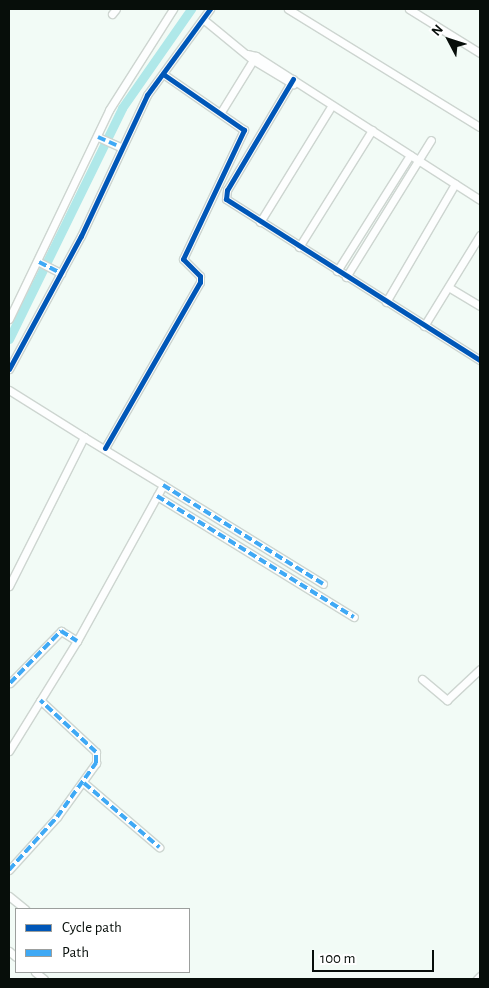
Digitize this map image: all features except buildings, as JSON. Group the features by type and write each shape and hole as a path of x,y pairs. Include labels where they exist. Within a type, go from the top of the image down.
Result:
{"street":[{"path":"9,319 40,263 124,84 174,9"},
{"path":"9,369 117,145 163,74 210,9"},
{"path":"288,9 480,127"},
{"path":"413,10 480,53"},
{"path":"203,19 247,54 372,130 480,200"},
{"path":"221,112 255,58"},
{"path":"105,448 200,280 183,259 244,130 221,112 163,74"},
{"path":"293,82 225,196 260,222 480,360"},
{"path":"260,222 332,106"},
{"path":"299,247 372,130"},
{"path":"100,138 117,145"},
{"path":"346,277 431,140"},
{"path":"337,271 410,155"},
{"path":"386,302 455,184"},
{"path":"424,326 450,288 480,235"},
{"path":"40,263 57,272"},
{"path":"450,288 480,306"},
{"path":"9,390 323,584"},
{"path":"9,586 84,437"},
{"path":"9,751 42,702 163,485"},
{"path":"157,496 354,617"},
{"path":"10,683 61,631 77,641"},
{"path":"422,679 447,700 480,669"},
{"path":"9,870 84,783 95,767 96,752 42,702"},
{"path":"84,783 159,847"},
{"path":"9,896 24,908"},
{"path":"477,979 480,976"}],"waterway":[{"path":"9,339 122,108 191,9"}],"marked path":[{"path":"98,137 120,147"},
{"path":"39,262 61,273"},
{"path":"163,485 323,584"},
{"path":"157,496 354,617"},
{"path":"10,683 61,631 77,641"},
{"path":"9,870 57,817 96,763 96,752 40,700"},
{"path":"84,783 159,847"}],"cycle path":[{"path":"9,369 81,236 147,95 210,9"},
{"path":"105,448 200,282 200,276 183,259 244,130 163,74"},
{"path":"293,79 227,190 226,199 480,360"}]}
